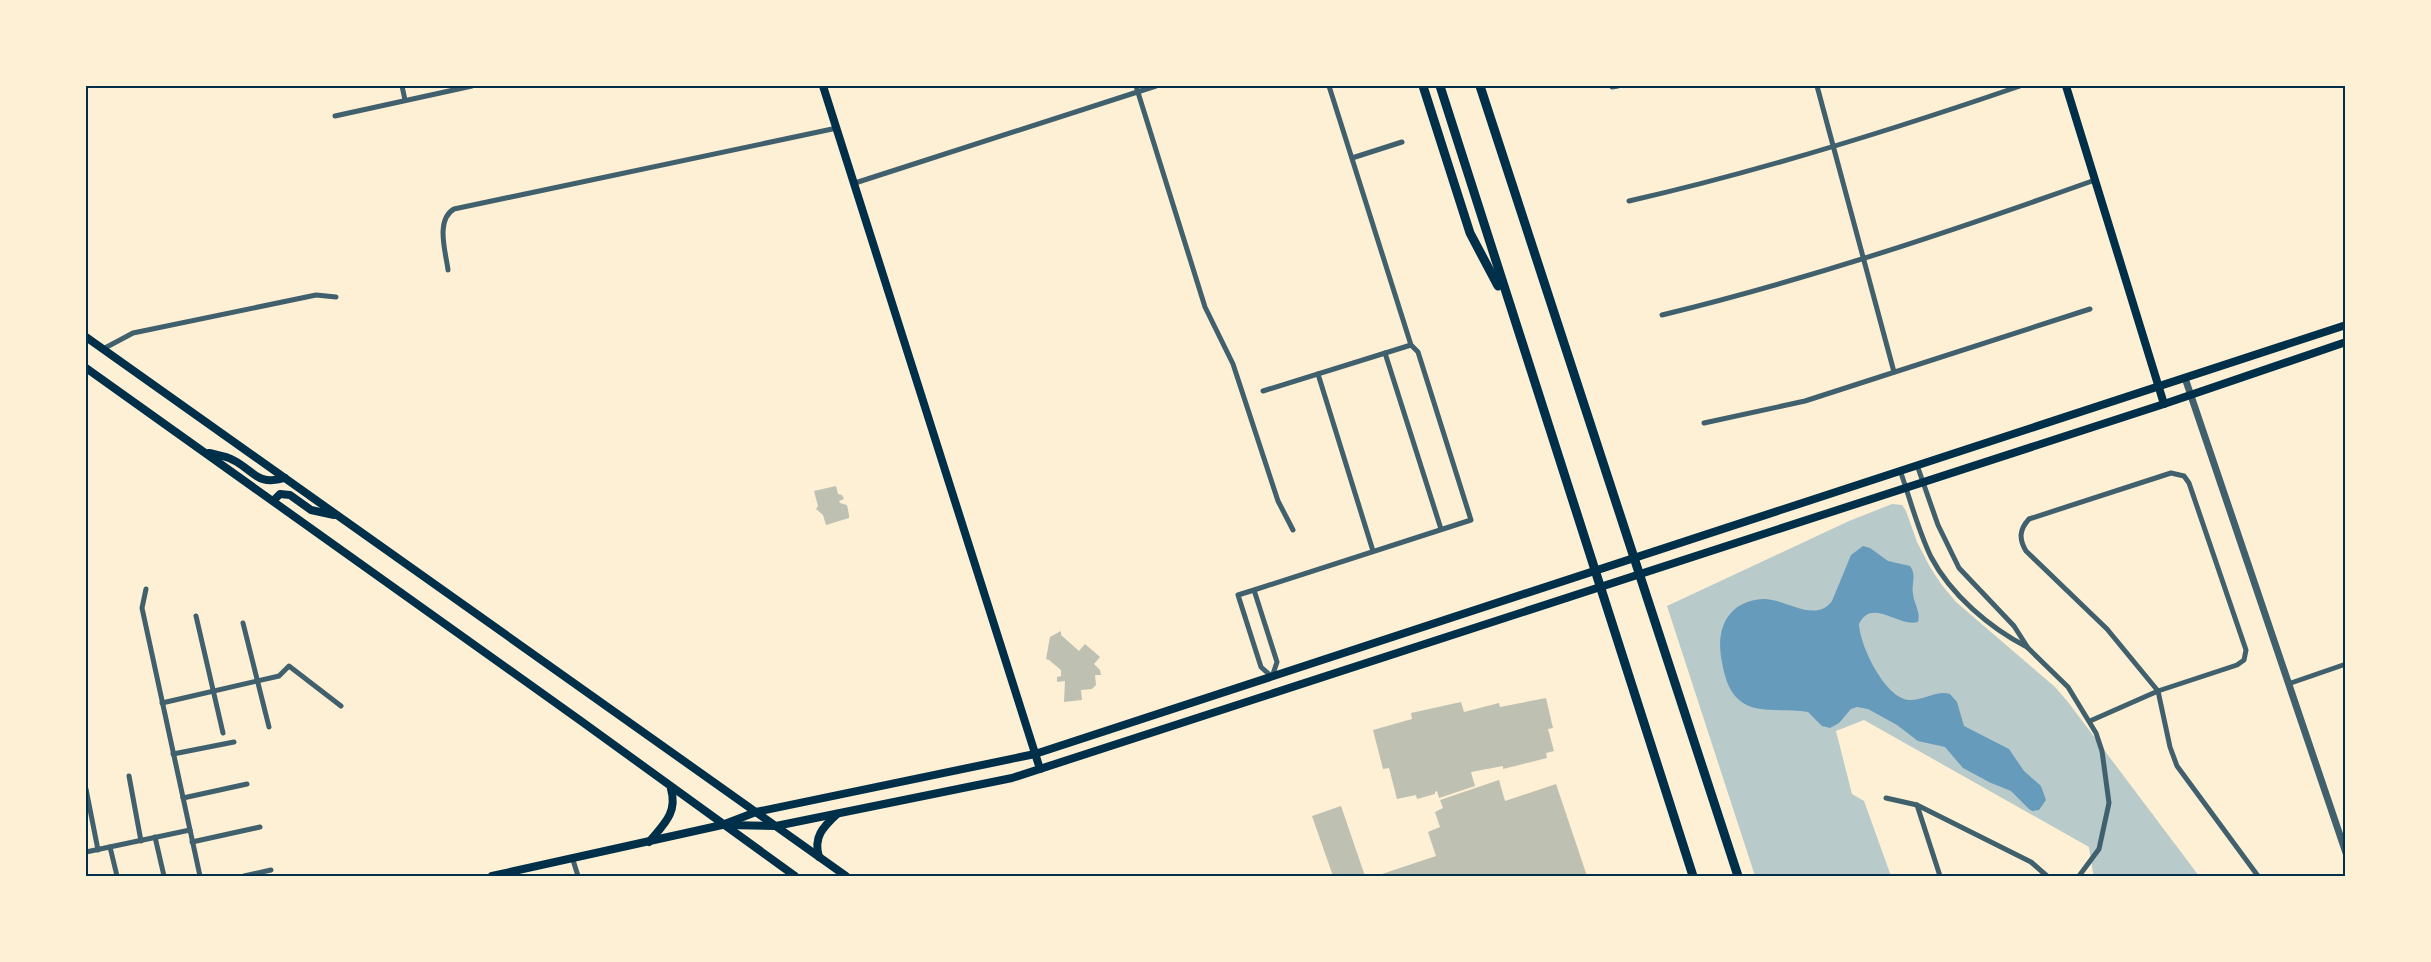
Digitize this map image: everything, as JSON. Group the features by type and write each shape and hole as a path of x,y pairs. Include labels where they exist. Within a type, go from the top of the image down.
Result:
{"highway":[{"path":"1423,86 1470,233 1509,307"},
{"path":"1440,86 1693,876"},
{"path":"1482,89 1738,876"}],"main road":[{"path":"823,86 1040,769"},
{"path":"2066,86 2164,404"},
{"path":"492,876 573,860 722,825 756,812 1012,761 2346,325"},
{"path":"86,337 846,876"},
{"path":"722,825 776,826 1012,778 2164,404 2190,393 2346,342"},
{"path":"86,368 795,876"},
{"path":"203,451 233,460 260,480 273,482 285,478"},
{"path":"273,501 279,494 290,495 311,510 337,516"},
{"path":"1272,677 1277,693"},
{"path":"1239,688 1244,704"},
{"path":"1195,702 1199,718"},
{"path":"1180,707 1185,722"},
{"path":"1122,726 1126,742"},
{"path":"1099,734 1104,749"},
{"path":"649,842 670,818 674,798 671,788"},
{"path":"820,857 817,849 819,832 837,814"}],"street":[{"path":"402,86 405,100"},
{"path":"335,116 472,86"},
{"path":"855,183 1137,88 1156,86"},
{"path":"1254,590 1277,662 1272,677 1261,667 1238,595 1471,519 1418,352 1411,345 1329,86"},
{"path":"1817,86 1894,372"},
{"path":"1629,201 1701,184 1940,113 2020,86"},
{"path":"1137,88 1205,307 1233,364 1278,501 1293,531"},
{"path":"448,270 443,221 447,213 454,209 837,128"},
{"path":"1352,158 1402,142"},
{"path":"1662,315 1727,300 1864,260 1946,234 2095,180"},
{"path":"103,349 133,333 316,295 336,297"},
{"path":"1704,423 1805,401 2090,309"},
{"path":"1263,391 1411,345"},
{"path":"1385,352 1441,529"},
{"path":"1318,374 1373,551"},
{"path":"2185,378 2346,853"},
{"path":"1917,465 1941,533 1959,568 2014,626 2028,648"},
{"path":"1900,471 1931,556 1944,578 1997,629 2028,648 2068,687 2090,721 2102,751 2109,803 2099,849 2079,876"},
{"path":"2090,721 2158,690 2237,665 2244,660 2246,650 2189,483 2184,476 2171,473 2029,519 2020,534 2021,541 2026,551 2107,629 2158,690 2170,747 2177,765 2258,876"},
{"path":"146,589 141,608 200,876"},
{"path":"196,616 223,733"},
{"path":"243,623 269,727"},
{"path":"2288,684 2346,664"},
{"path":"162,703 279,676 289,666 341,706"},
{"path":"173,754 234,742"},
{"path":"129,777 141,841"},
{"path":"183,798 247,784"},
{"path":"86,789 98,850"},
{"path":"1886,798 1917,805 2031,862 2047,876"},
{"path":"1917,805 1940,876"},
{"path":"192,842 260,827"},
{"path":"86,852 190,830"},
{"path":"155,837 164,876"},
{"path":"110,847 117,876"},
{"path":"573,860 578,876"},
{"path":"244,876 271,870"}],"shaded area":[{"path":"1892,504 1902,505 1906,511 1917,542 1941,584 1956,602 2055,687 2199,876 2095,876 2089,847 1864,720 1836,731 1852,794 1864,801 1891,876 1755,876 1667,606 1849,521"}],"water":[{"path":"1863,546 1870,548 1888,561 1910,566 1913,573 1914,598 1919,615 1918,622 1911,623 1878,613 1864,616 1859,624 1860,634 1875,670 1891,690 1909,700 1940,693 1950,694 1957,702 1964,726 2009,749 2024,771 2041,786 2046,800 2039,810 2032,811 2011,791 1963,768 1945,747 1918,741 1897,725 1868,709 1857,707 1851,709 1839,723 1830,728 1822,726 1808,712 1753,708 1738,699 1729,687 1723,667 1720,639 1726,619 1732,611 1740,605 1763,599 1808,610 1825,607 1832,601 1851,555"}],"building":[{"path":"836,486 838,494 844,499 839,501 840,503 847,505 849,518 826,525 823,515 816,509 818,506 814,491"},
{"path":"1061,631 1061,635 1079,651 1085,644 1100,657 1094,664 1100,670 1101,675 1095,675 1096,685 1092,689 1081,690 1082,700 1064,702 1065,681 1057,682 1057,677 1061,676 1061,670 1046,659 1050,637"},
{"path":"1546,698 1553,728 1548,729 1554,751 1546,753 1547,758 1503,769 1503,766 1471,772 1475,786 1439,798 1437,791 1435,794 1417,799 1416,795 1397,799 1389,768 1383,769 1373,730 1412,719 1411,713 1461,702 1464,712 1499,703 1500,707"},
{"path":"1499,780 1505,801 1556,784 1587,876 1376,876 1436,856 1428,832 1440,827 1435,812 1443,808 1440,800"},
{"path":"1341,806 1365,876 1333,876 1312,816"}]}
